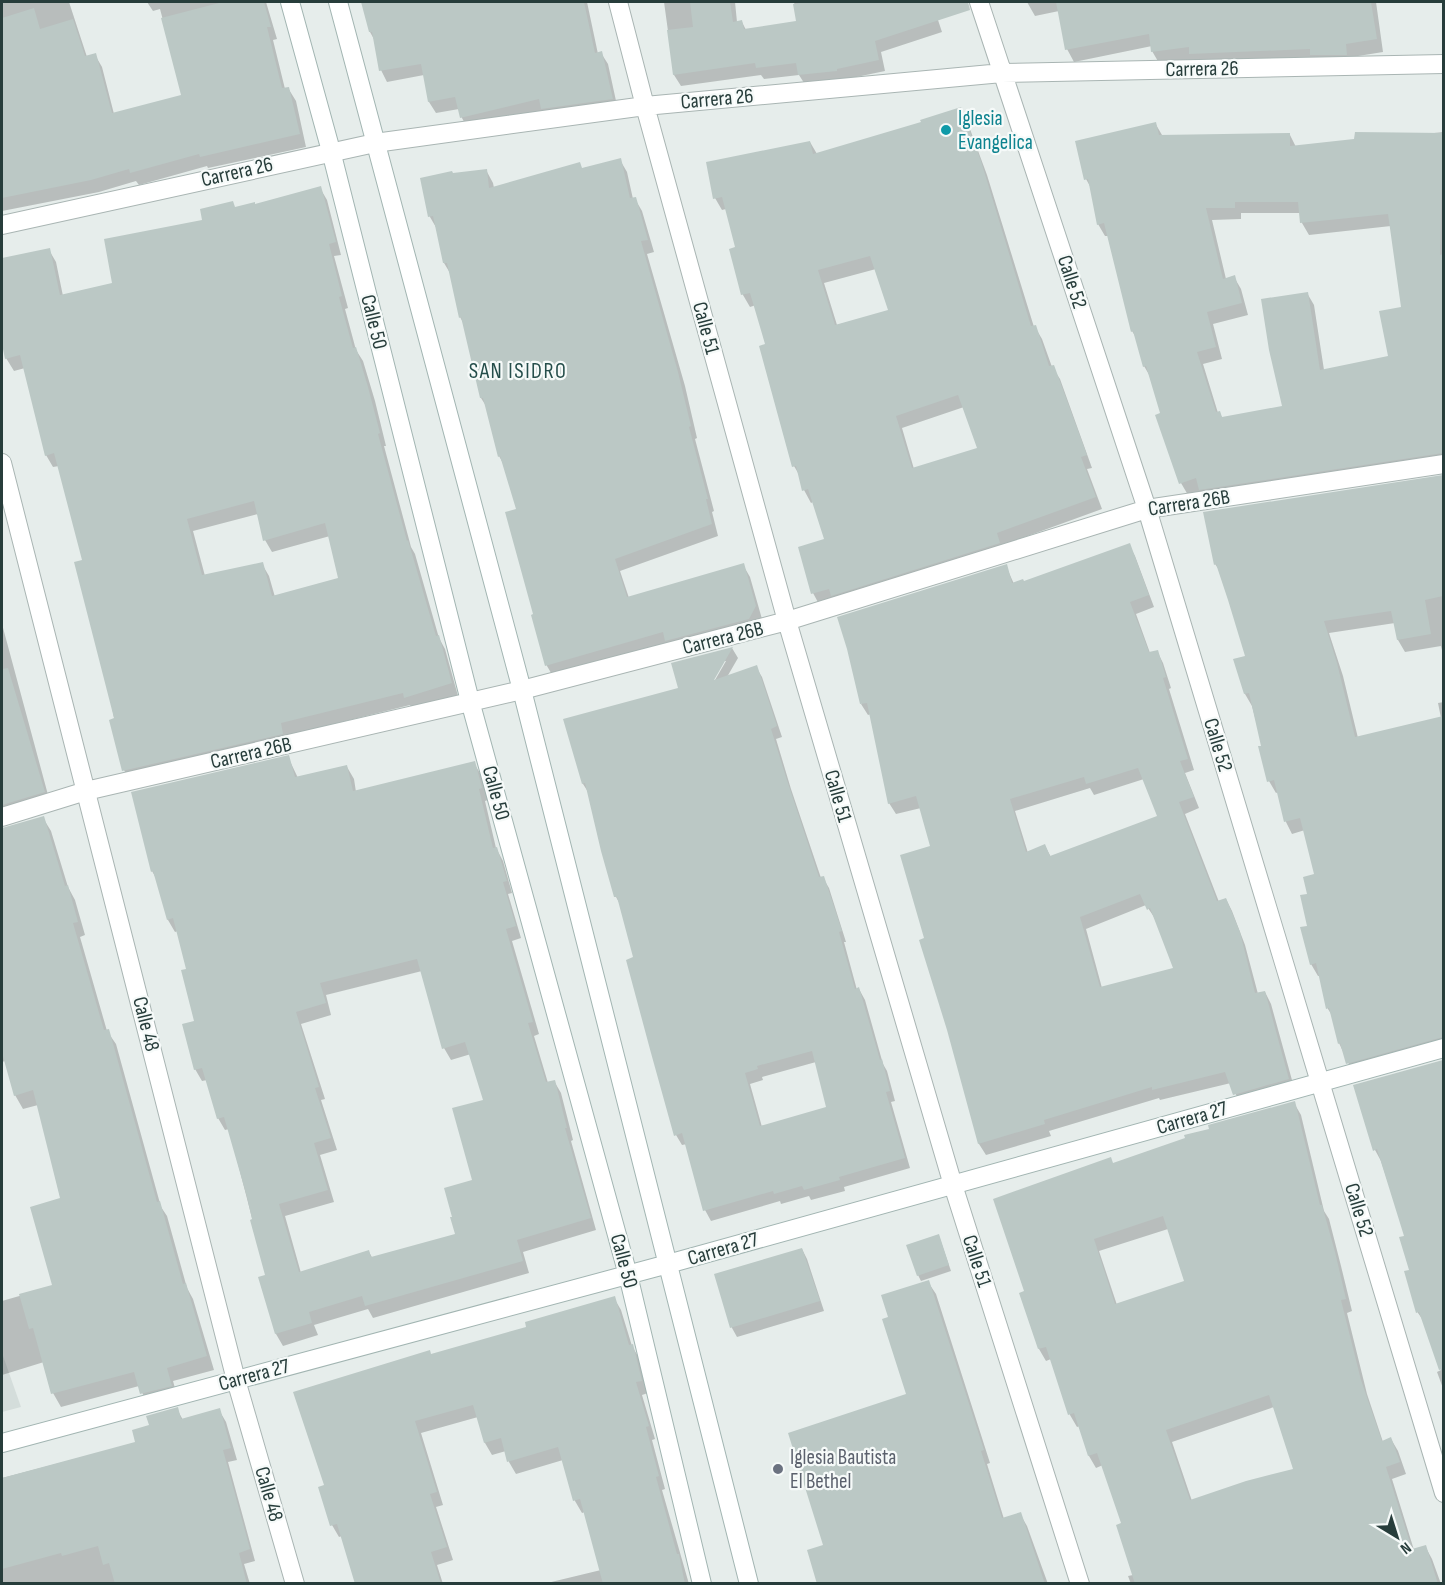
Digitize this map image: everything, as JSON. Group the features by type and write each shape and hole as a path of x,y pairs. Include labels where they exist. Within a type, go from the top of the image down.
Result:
{"street":[{"name":"Calle 50","path":"290,2 331,151 470,701 628,1275 702,1584"},
{"name":"Calle 50","path":"338,2 522,690 749,1584"},
{"name":"Calle 51","path":"618,2 787,621 953,1185 1080,1584"},
{"name":"Calle 52","path":"979,2 1147,508 1443,1492"},
{"name":"Carrera 26","path":"2,225 331,151 645,106 1002,73 1443,64"},
{"name":"Calle 48","path":"2,463 236,1380 295,1584"},
{"name":"Carrera 26B","path":"2,817 86,791 522,690 787,621 1147,508 1443,464"},
{"name":"Carrera 27","path":"2,1443 628,1275 1443,1048"}],"shaded area":[{"path":"2,1353 21,1407 2,1412"}],"building":[{"path":"223,2 264,2 271,27 267,27 282,88 289,87 300,134 200,157 199,154 130,173 129,169 91,180 2,198 2,18 34,8 40,29 73,19 85,56 96,53 112,113 181,95 161,18"},
{"path":"361,2 584,2 595,53 602,51 613,99 541,109 539,99 460,118 455,97 428,102 421,64 379,71 372,32 369,32"},
{"path":"690,2 730,2 733,22 742,20 744,29 796,21 793,4 807,2 968,2 970,10 875,41 879,60 837,69 837,71 798,75 796,63 756,68 755,63 673,75 667,30 693,27"},
{"path":"1056,2 1371,2 1377,39 1346,44 1347,55 1310,55 1310,49 1189,54 1189,47 1151,52 1149,34 1065,50"},
{"path":"961,107 981,161 1031,326 1036,325 1049,366 1054,365 1087,455 1081,457 1096,497 997,533 1000,543 831,596 829,589 811,594 798,547 824,539 808,489 802,491 796,466 792,467 759,346 765,344 750,293 741,295 729,249 735,247 722,197 713,199 706,162 810,141 813,154 921,122 920,120","holes":["870,256 888,310 835,325 818,270","958,395 977,448 912,468 896,416"]},
{"path":"1156,122 1159,135 1290,133 1290,146 1354,139 1355,132 1443,133 1440,255 1443,254 1443,453 1199,490 1196,478 1179,484 1155,415 1160,413 1146,366 1143,367 1133,331 1131,332 1104,223 1097,225 1088,179 1084,180 1075,141","holes":["1235,202 1298,202 1300,223 1388,214 1401,307 1379,311 1388,356 1320,370 1308,292 1261,299 1269,350 1282,406 1222,417 1220,411 1216,412 1197,352 1216,347 1207,312 1242,303 1235,275 1223,279 1206,208 1235,208"]},
{"path":"621,158 630,198 636,197 648,240 641,241 678,372 712,524 615,559 627,597 744,563 756,606 749,619 665,641 663,632 545,666 505,512 516,509 500,456 498,457 483,398 480,398 447,263 443,263 433,216 428,217 420,178 452,171 453,173 487,169 489,188 580,162 582,168"},
{"path":"321,186 336,242 329,244 342,296 339,297 353,348 356,347 368,387 380,433 378,434 407,541 436,636 439,635 452,683 404,698 403,693 281,723 283,734 122,771 109,720 114,718 74,562 82,560 54,453 45,456 20,355 5,359 2,344 2,258 50,248 60,295 112,283 104,239 202,220 200,209 233,201 235,207 255,202 255,204","holes":["254,501 263,541 325,523 338,578 272,596 263,562 202,575 187,519"]},
{"path":"1443,475 1443,596 1425,600 1431,634 1397,640 1391,611 1324,621 1355,737 1443,716 1443,1037 1346,1064 1340,1043 1338,1044 1329,1008 1326,1009 1316,963 1310,965 1300,927 1307,926 1300,895 1307,894 1303,877 1314,874 1300,818 1284,822 1274,780 1267,782 1249,693 1244,694 1233,659 1245,656 1216,564 1214,565 1203,512"},
{"path":"1130,543 1149,595 1130,602 1149,652 1158,650 1166,677 1163,678 1188,759 1180,761 1194,797 1179,802 1217,901 1226,898 1240,932 1255,993 1265,991 1289,1079 1233,1095 1225,1072 1152,1090 1152,1087 1044,1120 1045,1124 978,1144 947,1030 919,940 924,938 900,855 930,846 916,796 888,804 867,703 860,704 837,617 1007,564 1012,583 1023,579 1024,581","holes":["1138,768 1157,816 1050,856 1045,844 1026,852 1010,799 1084,777 1086,784","1140,894 1147,910 1150,908 1173,968 1100,987 1080,917"]},
{"path":"733,647 714,680 757,665 777,726 771,729 786,777 819,877 824,876 842,931 839,932 855,989 859,987 880,1060 882,1059 890,1091 886,1092 905,1158 839,1177 840,1180 804,1190 802,1186 774,1194 773,1191 703,1211 682,1133 674,1136 626,960 633,957 617,897 614,897 601,851 585,783 582,784 563,719 678,688 671,663","holes":["812,1051 826,1107 760,1126 745,1073 758,1069 757,1066"]},
{"path":"8,668 45,792 2,805 2,669"},
{"path":"289,755 295,777 347,765 353,791 475,761 493,848 497,847 507,881 503,882 516,926 506,929 533,1022 528,1023 546,1082 555,1080 567,1128 565,1128 591,1218 517,1240 523,1261 365,1306 362,1296 309,1312 312,1323 275,1334 258,1277 265,1275 250,1220 252,1219 247,1197 224,1117 217,1119 202,1068 194,1070 182,1024 194,1021 181,970 186,969 173,918 167,920 153,871 151,872 131,792","holes":["417,959 442,1049 465,1042 483,1100 452,1108 472,1180 444,1188 455,1234 371,1257 369,1250 299,1272 279,1204 328,1190 314,1143 331,1138 315,1088 319,1087 296,1012 326,1003 320,983"]},
{"path":"44,816 65,886 68,885 78,922 73,923 104,1030 109,1029 157,1202 160,1201 183,1284 186,1283 207,1356 167,1368 172,1386 140,1394 134,1372 51,1394 33,1328 29,1329 19,1294 52,1285 30,1207 60,1198 33,1090 14,1096 2,1053 2,828"},
{"path":"1443,1060 1443,1369 1439,1370 1419,1312 1416,1313 1404,1271 1409,1270 1399,1237 1404,1236 1377,1149 1373,1151 1353,1085"},
{"path":"1295,1101 1320,1205 1322,1205 1335,1252 1346,1299 1341,1300 1361,1380 1382,1441 1391,1437 1400,1462 1386,1467 1412,1549 1426,1545 1438,1584 1135,1584 1116,1525 1121,1523 1097,1453 1088,1456 1074,1413 1068,1415 1046,1347 1038,1349 1019,1293 1024,1291 993,1199 1111,1157 1113,1163 1185,1138 1184,1135 1209,1129 1208,1125","holes":["1163,1216 1184,1281 1115,1304 1094,1239","1269,1395 1293,1469 1246,1481 1190,1500 1166,1430"]},
{"path":"939,1234 949,1265 917,1276 906,1245"},
{"path":"802,1248 820,1301 730,1328 714,1274"},
{"path":"929,1280 984,1450 981,1451 1002,1518 1021,1512 1045,1584 817,1584 807,1550 823,1545 788,1433 906,1394 882,1319 888,1317 881,1295"},
{"path":"615,1296 629,1345 633,1344 642,1381 636,1382 649,1426 646,1427 659,1476 656,1477 677,1554 679,1554 685,1584 603,1584 580,1499 573,1501 558,1447 507,1462 501,1438 484,1443 473,1405 415,1421 437,1492 430,1494 447,1547 431,1552 441,1584 355,1584 337,1524 330,1526 318,1487 324,1485 293,1392 430,1350 431,1354 526,1327 525,1322"},
{"path":"178,1407 181,1419 220,1408 231,1448 223,1450 250,1549 239,1553 247,1584 115,1584 109,1563 103,1565 98,1546 62,1556 61,1553 2,1569 2,1478 135,1442 132,1430 149,1425 146,1416"}],"place":[{"name":"Iglesia Evangelica","path":"946,130"},
{"name":"Iglesia Bautista El Bethel","path":"778,1469"}],"district":[{"name":"SAN ISIDRO","path":"518,371"}]}
